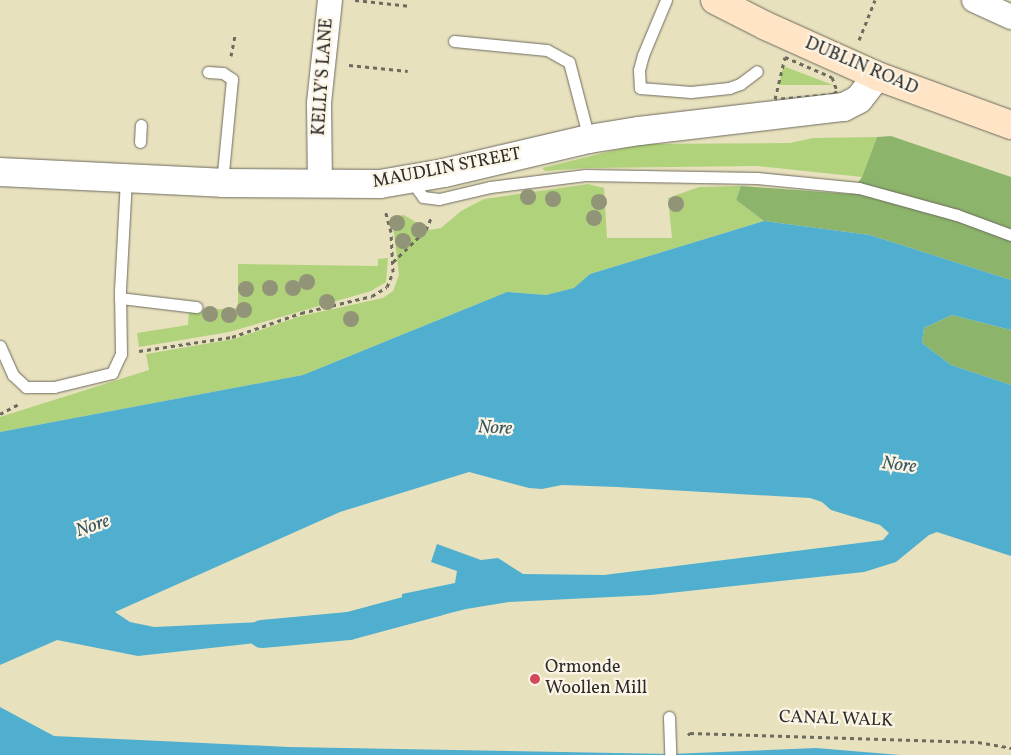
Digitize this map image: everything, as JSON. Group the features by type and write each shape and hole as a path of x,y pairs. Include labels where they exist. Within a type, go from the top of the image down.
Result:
{"main road":[{"name":"DUBLIN ROAD","path":"715,0 766,26 877,76 1011,125"}],"street":[{"name":"KELLY'S LANE","path":"320,185 318,103 330,0"},
{"path":"974,0 1011,17"},
{"name":"MAUDLIN STREET","path":"0,172 134,176 222,184 380,184 589,139 639,131 844,107 859,99 877,76"}],"lane":[{"path":"666,0 643,55 639,70 640,88 691,92 729,88 740,84 758,71"},
{"path":"454,41 547,50 569,62 589,139"},
{"path":"208,72 223,73 232,79 222,184"},
{"path":"140,142 141,125"},
{"path":"410,179 423,197 439,198 490,187 585,175 757,178 859,188 957,215 1011,235"},
{"path":"0,346 13,375 26,387 54,387 112,373 121,354 120,298 134,176"},
{"path":"120,298 196,307"},
{"path":"669,718 670,755"}],"path":[{"path":"355,0 411,6"},
{"path":"863,29 875,0"},
{"path":"775,99 781,66"},
{"path":"376,69 408,71"},
{"path":"121,354 232,337 301,313 372,296 387,287 393,272 391,232 380,184"},
{"path":"392,262 426,230"},
{"name":"CANAL WALK","path":"670,755 690,733 978,742 1011,748"}],"green space":[{"path":"783,66 833,85 779,85"},
{"path":"891,136 1011,177 1011,280 870,235 764,221 736,200 741,186 850,194 862,177 877,137"},
{"path":"877,137 862,177 757,166 586,168 545,171 542,168 640,144 790,143 813,138"},
{"path":"588,184 604,188 607,238 672,238 668,198 699,187 741,186 736,200 764,221 590,274 575,288 546,295 507,292 303,375 0,432 0,417 149,370 146,354 234,339 301,316 383,298 393,291 399,275 392,217 404,215 429,230 441,228 461,211 484,199"},
{"path":"388,258 386,282 371,291 229,332 139,347 137,333 188,325 189,311 238,308 238,264 378,266 378,259"},
{"path":"952,315 1011,330 1011,385 951,365 922,343 924,328"}],"water":[{"name":"Nore","path":"764,221 870,235 1011,280 1011,330 952,315 924,328 922,343 951,365 1011,385 1011,556 937,532 929,535 896,562 864,572 651,595 509,602 466,609 411,623 402,612 402,594 455,583 457,571 431,562 437,544 481,560 498,558 523,574 604,575 883,540 889,533 880,525 831,510 822,502 810,498 562,485 542,489 529,488 469,472 340,512 115,612 130,622 154,627 301,620 301,638 138,656 57,640 0,665 0,432 303,375 507,292 546,295 574,288 590,274"},
{"path":"0,707 54,736 289,747 670,754 816,748 900,755 0,755"}],"waterway":[{"path":"262,634 349,626 438,602"}],"place":[{"name":"Ormonde Woollen Mill","path":"535,679"}]}
